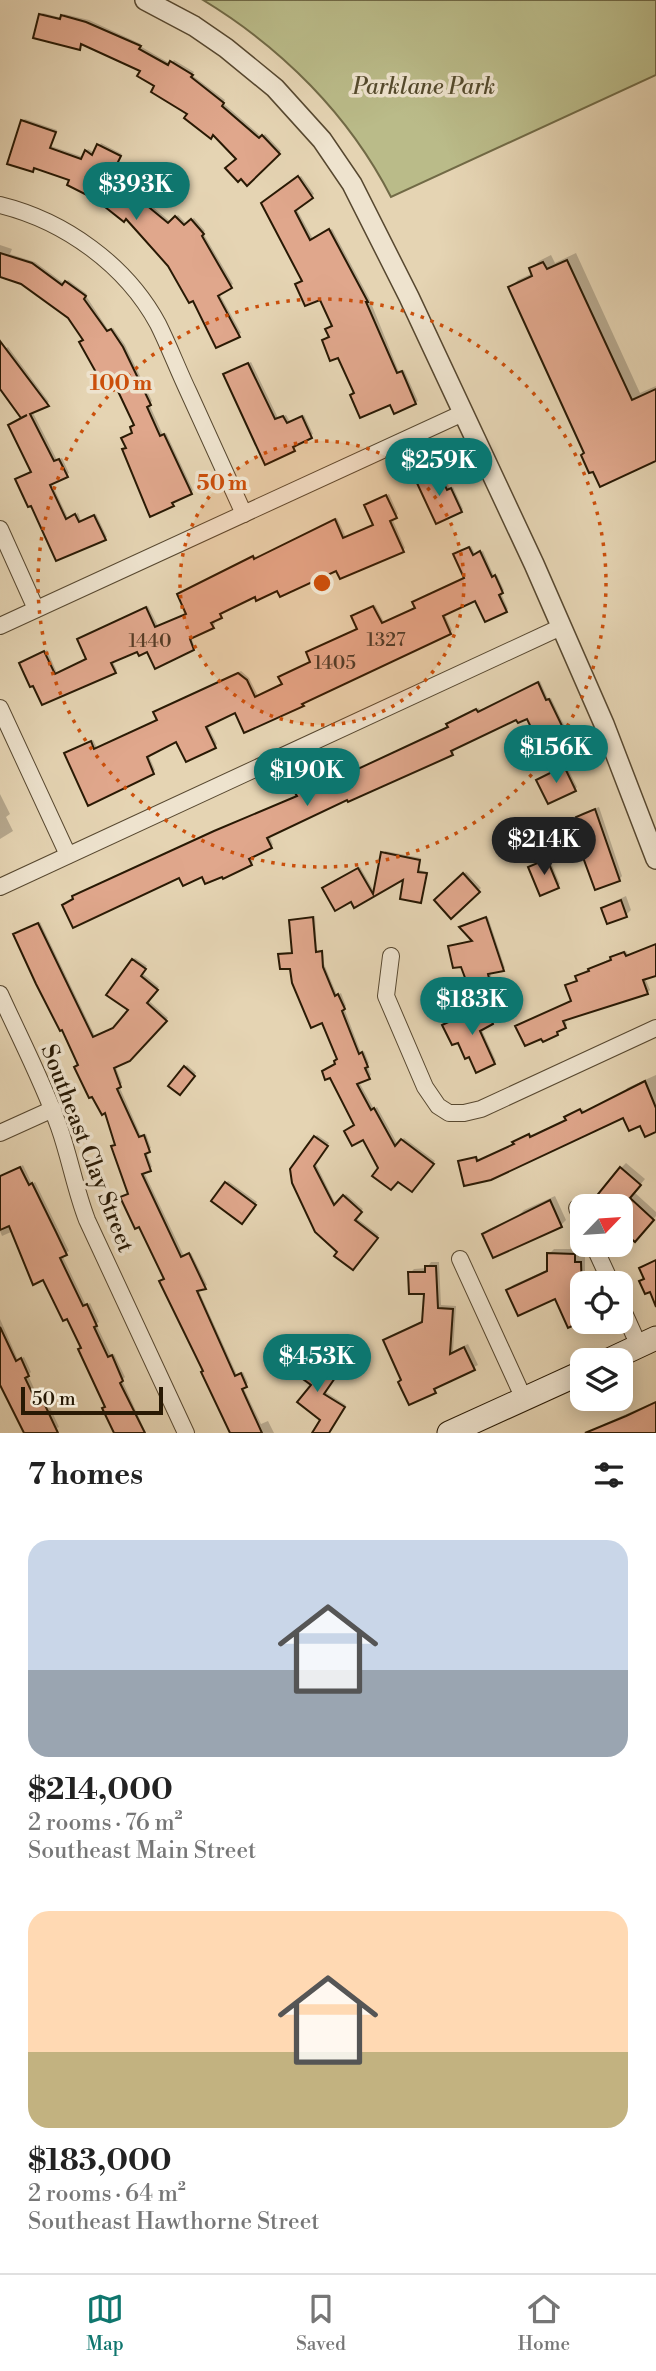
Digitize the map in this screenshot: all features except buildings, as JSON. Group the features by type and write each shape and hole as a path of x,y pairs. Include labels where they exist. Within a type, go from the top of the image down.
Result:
{"main road":[{"path":"449,1433 570,1377"}],"street":[{"path":"145,0 194,26 242,60 298,111 352,184 463,413 561,627 604,724 656,859"},
{"path":"0,205 29,214 68,233 103,258 133,288 157,324 244,514"},
{"path":"0,626 463,413"},
{"path":"0,529 36,609"},
{"path":"0,887 561,627"},
{"path":"0,708 68,855"},
{"path":"391,956 386,996 425,1087 438,1107 449,1113 481,1109 656,1028"},
{"name":"Southeast Clay Street","path":"0,994 53,1109 82,1208 186,1433"},
{"path":"0,1133 53,1109"},
{"path":"460,1259 524,1399"},
{"path":"633,1322 648,1342"}],"green space":[{"name":"Parklane Park","path":"203,0 656,0 656,75 391,197 355,138 311,86 260,40"}]}
